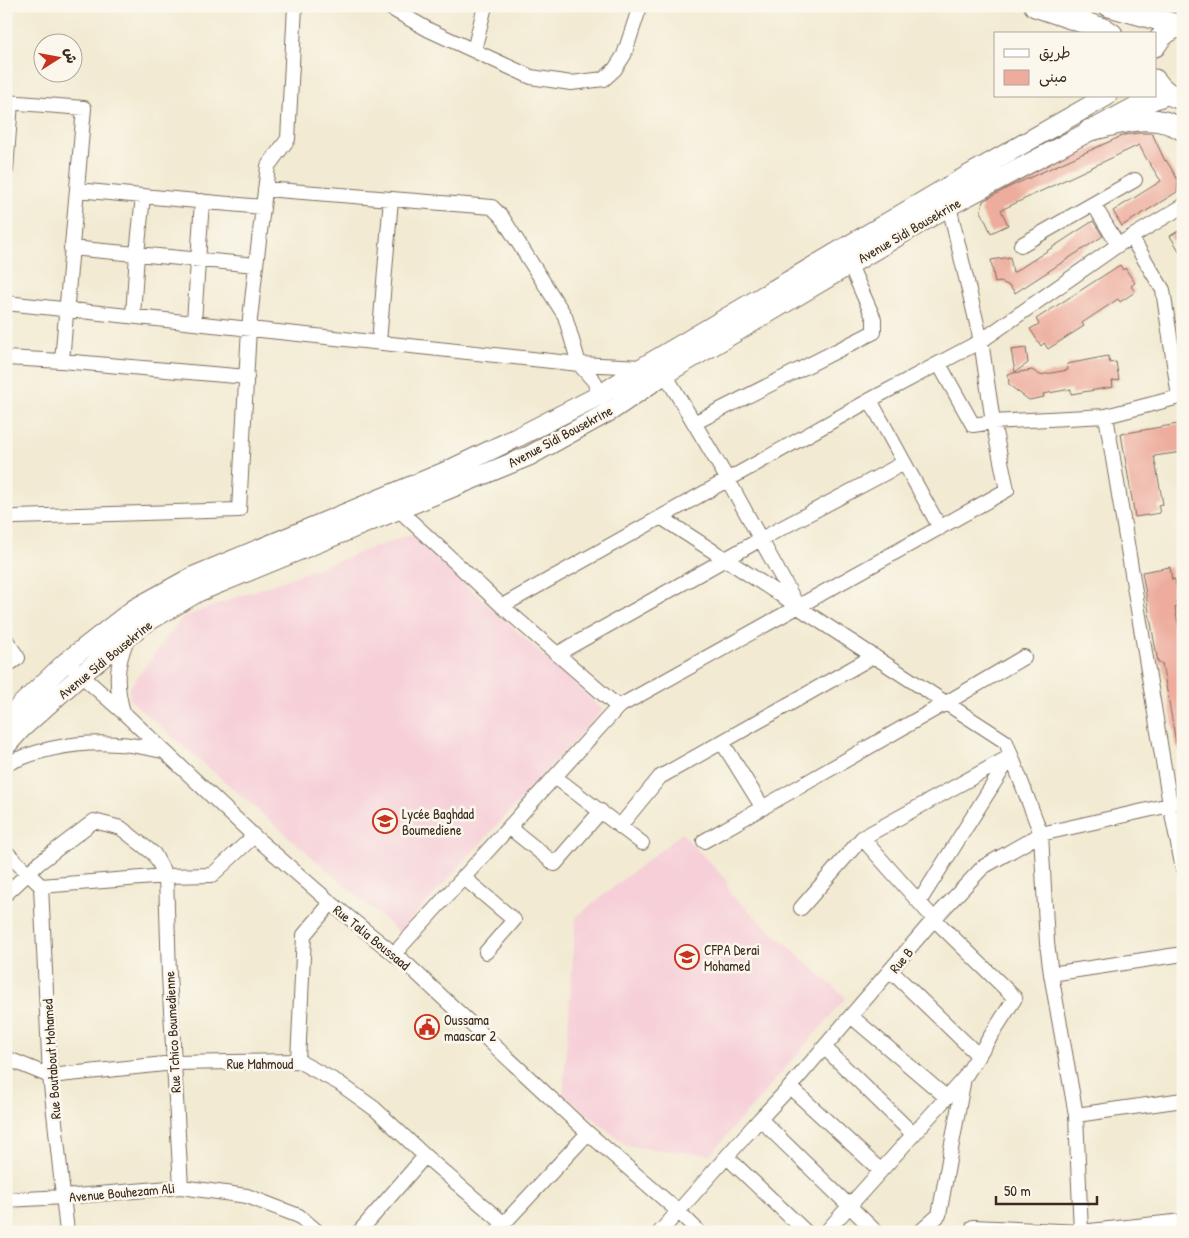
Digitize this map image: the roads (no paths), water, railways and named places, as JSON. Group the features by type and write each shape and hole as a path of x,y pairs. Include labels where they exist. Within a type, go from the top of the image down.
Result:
{"main road":[{"path":"1035,6 1109,32"},
{"path":"1109,6 1182,26"},
{"path":"1156,45 1163,35 1182,26"},
{"name":"Avenue Sidi Bousekrine","path":"6,746 21,729 127,637 142,625 198,592 529,456 612,410 665,374 949,206 1135,107 1174,95"},
{"path":"6,719 66,662 134,609 192,577 447,470 518,437 600,395 643,367 944,189 1103,98"},
{"path":"1090,130 1147,119 1162,120 1183,130"}],"street":[{"path":"6,519 16,517 239,510 249,328 256,265 268,166 288,139 295,6"},
{"path":"387,6 429,30 532,77 571,83 604,79 615,69 624,55 640,6"},
{"path":"474,50 485,6"},
{"path":"6,170 9,102 84,108 62,361"},
{"path":"1021,245 1135,180"},
{"path":"265,189 492,207 502,217 565,316 579,364 594,380 600,395"},
{"path":"77,190 263,207"},
{"path":"133,316 143,196"},
{"path":"379,342 391,199"},
{"path":"194,322 202,201"},
{"path":"939,364 973,425 993,422 1106,416 1181,397 1163,290 1094,205"},
{"path":"394,954 618,707 1007,490 993,422 981,340 949,206"},
{"path":"502,606 981,340 1124,241 1183,206"},
{"path":"72,248 256,265"},
{"path":"694,423 874,332 874,319 850,265"},
{"path":"6,303 579,364 643,367 665,374 728,480 798,607"},
{"path":"6,358 246,377"},
{"path":"870,400 940,528"},
{"path":"1106,416 1176,803 1183,869"},
{"path":"557,654 726,558 904,463"},
{"path":"398,509 502,606 618,707"},
{"path":"662,518 1006,742 1041,834 1047,943 1076,1115 1081,1232"},
{"path":"124,713 118,694 117,675 120,656 127,637"},
{"path":"6,640 18,658 6,666"},
{"path":"620,826 660,777 874,656"},
{"path":"704,841 1024,657"},
{"name":"Rue Talia Boussaad","path":"66,662 124,713 254,836 331,903 394,954 699,1232"},
{"path":"722,742 762,808"},
{"path":"6,764 25,755 71,745 117,744 164,751"},
{"path":"801,908 862,838 1012,756"},
{"path":"919,902 1012,756"},
{"path":"555,777 642,843"},
{"name":"Rue B","path":"660,1232 825,1048 934,919 983,867 1041,834 1176,803"},
{"path":"509,827 555,864 601,811"},
{"path":"6,894 39,863 94,821 121,828 154,854 166,876"},
{"path":"6,852 41,886 166,876 212,875 254,836"},
{"path":"826,1232 964,1078 1015,998 934,919 862,838"},
{"name":"Rue Tchico Boumedienne","path":"166,876 180,1187"},
{"path":"463,877 514,920 486,952"},
{"name":"Rue Boutabout Mohamed","path":"41,886 50,1076 67,1232"},
{"path":"298,1062 304,935 331,903"},
{"path":"1051,974 1183,954"},
{"path":"891,971 979,1056"},
{"path":"852,1017 946,1097"},
{"path":"825,1048 913,1134"},
{"path":"6,1058 50,1076"},
{"name":"Rue Mahmoud","path":"50,1076 174,1063 298,1062 339,1083 368,1104 499,1227"},
{"path":"934,1232 939,1215 964,1078"},
{"path":"790,1087 880,1170"},
{"path":"1076,1115 1183,1100"},
{"path":"760,1119 851,1205 876,1232"},
{"path":"499,1227 588,1132"},
{"path":"360,1232 425,1156"},
{"path":"726,1157 806,1232"},
{"name":"Avenue Bouhezam Ali","path":"6,1200 180,1187 247,1196 300,1216 318,1232"},
{"path":"920,1232 939,1215"},
{"path":"973,1232 973,1227 1081,1232 1183,1221"}],"place":[{"name":"Lycée Baghdad Boumediene","path":"385,821"},
{"name":"CFPA Derai Mohamed","path":"687,957"},
{"name":"Oussama maascar 2","path":"427,1027"}]}
